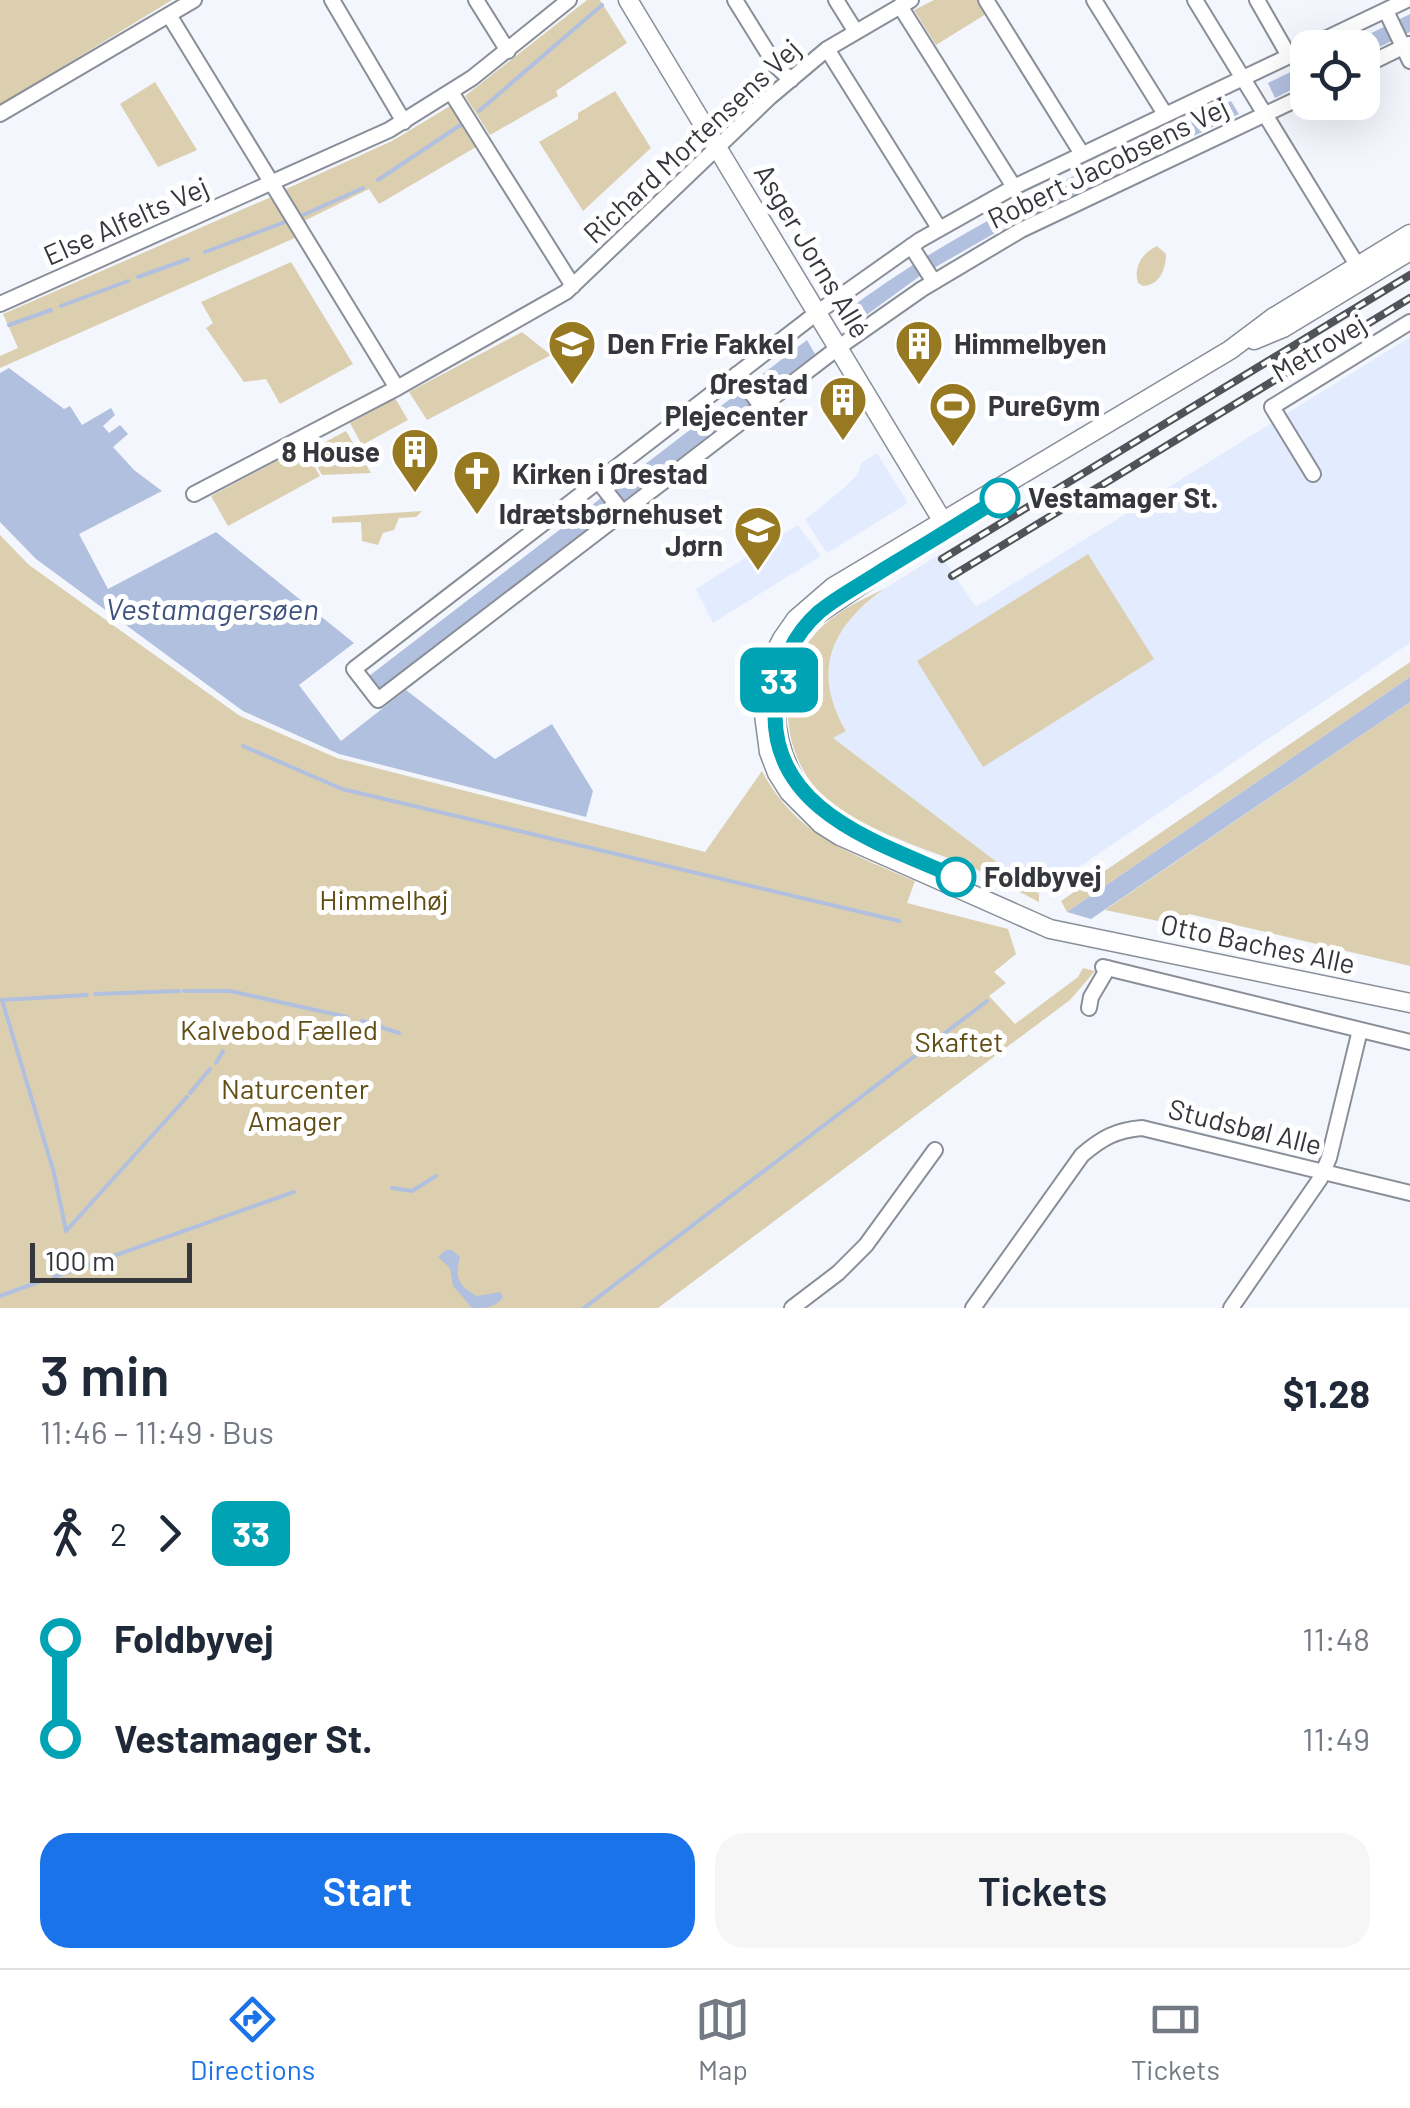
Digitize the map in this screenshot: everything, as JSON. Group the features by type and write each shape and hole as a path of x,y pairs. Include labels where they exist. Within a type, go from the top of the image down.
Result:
{"street":[{"path":"0,114 194,0"},
{"path":"332,0 404,122"},
{"path":"476,0 508,51"},
{"name":"Else Alfelts Vej","path":"0,304 404,122 508,51 570,0"},
{"name":"Asger Jorns Allé","path":"628,0 946,526"},
{"path":"735,0 776,66 791,80"},
{"path":"836,0 856,32"},
{"name":"Robert Jacobsens Vej","path":"986,0 1082,154"},
{"name":"Robert Jacobsens Vej","path":"1094,0 1165,114"},
{"path":"1195,0 1361,272"},
{"name":"Robert Jacobsens Vej","path":"1290,102 1021,230 931,278 378,700 354,669 601,486 818,312 915,252 940,228 1014,187 1165,114 1289,56 1389,16 1407,0"},
{"path":"1265,2 1289,56"},
{"name":"Richard Mortensens Vej","path":"194,494 398,388 514,324 573,286 826,49 906,3 1014,187"},
{"path":"169,15 398,388"},
{"path":"1380,59 1406,47 1389,16"},
{"path":"826,49 940,228"},
{"name":"Richard Mortensens Vej","path":"451,92 573,286"},
{"path":"1361,272 1410,234"},
{"path":"1361,272 1410,251"},
{"path":"915,252 931,278"},
{"name":"Otto Baches Alle","path":"1361,272 1283,328 1230,350 946,526 833,587 796,619 771,661 765,684 764,730 784,784 821,824 840,836 1032,916 1050,929 1410,1002"},
{"name":"Metrovej","path":"1314,474 1272,407 1410,322"},
{"path":"737,374 762,407"},
{"path":"601,486 622,512"},
{"path":"1089,1008 1106,968 1410,1042"},
{"path":"1230,1308 1323,1172 1360,1030"},
{"name":"Studsbøl Alle","path":"973,1308 1082,1155 1120,1130 1142,1128 1410,1193"},
{"path":"792,1308 838,1273 866,1245 935,1150"}],"shaded area":[{"path":"1410,337 1410,643 1039,894 832,738 846,731 830,698 828,664 832,647 851,616 884,589 940,554 976,607"},
{"path":"877,453 908,503 827,553 805,520 858,474 861,463"},
{"name":"Idrætsbørnehuset Jørn","path":"798,525 821,556 713,623 696,589"}],"green space":[{"path":"0,0 172,0 0,105"},
{"path":"587,0 600,0 627,43 556,91 558,96 490,135 465,96"},
{"path":"934,0 977,0 986,14 936,45 914,10"},
{"path":"155,82 197,150 158,167 120,104"},
{"path":"615,91 651,148 583,211 539,142"},
{"path":"450,106 476,147 379,204 369,189 304,221 286,189 392,141"},
{"path":"271,197 297,237 0,368 0,356 18,348 3,314"},
{"path":"1157,246 1166,254 1163,270 1154,283 1143,286 1138,283 1138,266 1147,252"},
{"path":"291,262 353,364 280,404 266,379 244,382 206,328 213,323 201,302"},
{"path":"522,332 551,355 427,420 409,392"},
{"path":"395,398 408,420 362,445 350,423"},
{"path":"346,431 371,473 322,475 308,451"},
{"path":"303,447 320,476 228,526 211,496"},
{"path":"422,511 416,517 399,518 394,530 383,533 378,545 362,541 361,522 332,523 332,517"},
{"name":"Kalvebod Fælled","path":"0,535 29,565 240,716 337,758 705,852 762,771 776,794 809,827 848,851 915,881 907,903 1008,929 1016,954 994,972 1006,983 989,996 1015,1024 1078,977 1083,968 1095,971 1070,1000 658,1308 0,1308"},
{"path":"1088,554 1154,659 983,767 917,661"},
{"path":"884,589 851,619 832,652 830,689 846,731 833,738 1039,894 1039,902 970,866 971,862 962,857 958,861 927,850 854,818 827,800 798,760 788,712 796,665 825,624"},
{"path":"1410,662 1410,677 1067,912 1061,901"},
{"path":"1410,702 1410,966 1189,914 1173,924 1105,910"}],"water":[{"path":"1410,14 1410,32 1380,47 1378,30"},
{"path":"1290,72 1290,90 1275,98 1268,83"},
{"path":"1231,101 1239,114 995,233 920,276 854,324 846,311 985,222"},
{"path":"807,340 815,354 378,689 369,676"},
{"name":"Vestamagersøen","path":"9,368 64,409 70,406 82,425 111,408 115,415 103,426 109,433 120,425 128,434 113,447 134,470 162,491 79,534 108,589 216,532 354,643 299,685 341,741 406,690 495,759 552,724 593,791 586,817 339,754 243,711 36,559 0,522 0,373"},
{"path":"1410,677 1410,702 1091,919 1067,912"},
{"path":"446,1250 460,1257 458,1275 466,1289 477,1296 500,1292 500,1301 490,1307 472,1308 453,1286 450,1268 438,1257"}],"waterway":[{"path":"479,111 602,5"},
{"path":"378,180 462,124"},
{"path":"301,216 363,188"},
{"path":"205,252 285,222"},
{"path":"138,277 188,259"},
{"path":"61,306 128,281"},
{"path":"9,325 51,310"},
{"path":"243,746 342,789 899,921"},
{"path":"95,994 179,991"},
{"path":"184,991 230,991 347,1017"},
{"path":"2,1000 87,995"},
{"path":"2,1000 54,1173 66,1231"},
{"path":"584,1308 987,1001"},
{"path":"362,1021 399,1033"},
{"path":"216,1063 223,1051"},
{"path":"190,1093 210,1069"},
{"path":"66,1231 187,1097"},
{"path":"392,1188 412,1191 436,1176"},
{"path":"54,1277 294,1192"},
{"path":"0,1296 41,1281"}],"railway":[{"path":"942,559 1410,275"},
{"path":"952,576 1410,298"}],"bus line":[{"name":"33","path":"956,877 845,826 812,802 798,786 780,746 776,728 777,688 792,646 820,612 1000,498"}],"place":[{"name":"Den Frie Fakkel","path":"572,386"},
{"name":"Himmelbyen","path":"919,386"},
{"name":"Ørestad Plejecenter","path":"843,442"},
{"name":"PureGym","path":"953,448"},
{"name":"8 House","path":"415,494"},
{"name":"Vestamager St.","path":"1000,498"},
{"name":"Kirken i Ørestad","path":"477,516"},
{"name":"Idrætsbørnehuset Jørn","path":"758,572"},
{"name":"Foldbyvej","path":"956,877"}],"park label":[{"name":"Himmelhøj","path":"384,900"},
{"name":"Skaftet","path":"959,1042"},
{"name":"Naturcenter Amager","path":"295,1105"}]}
